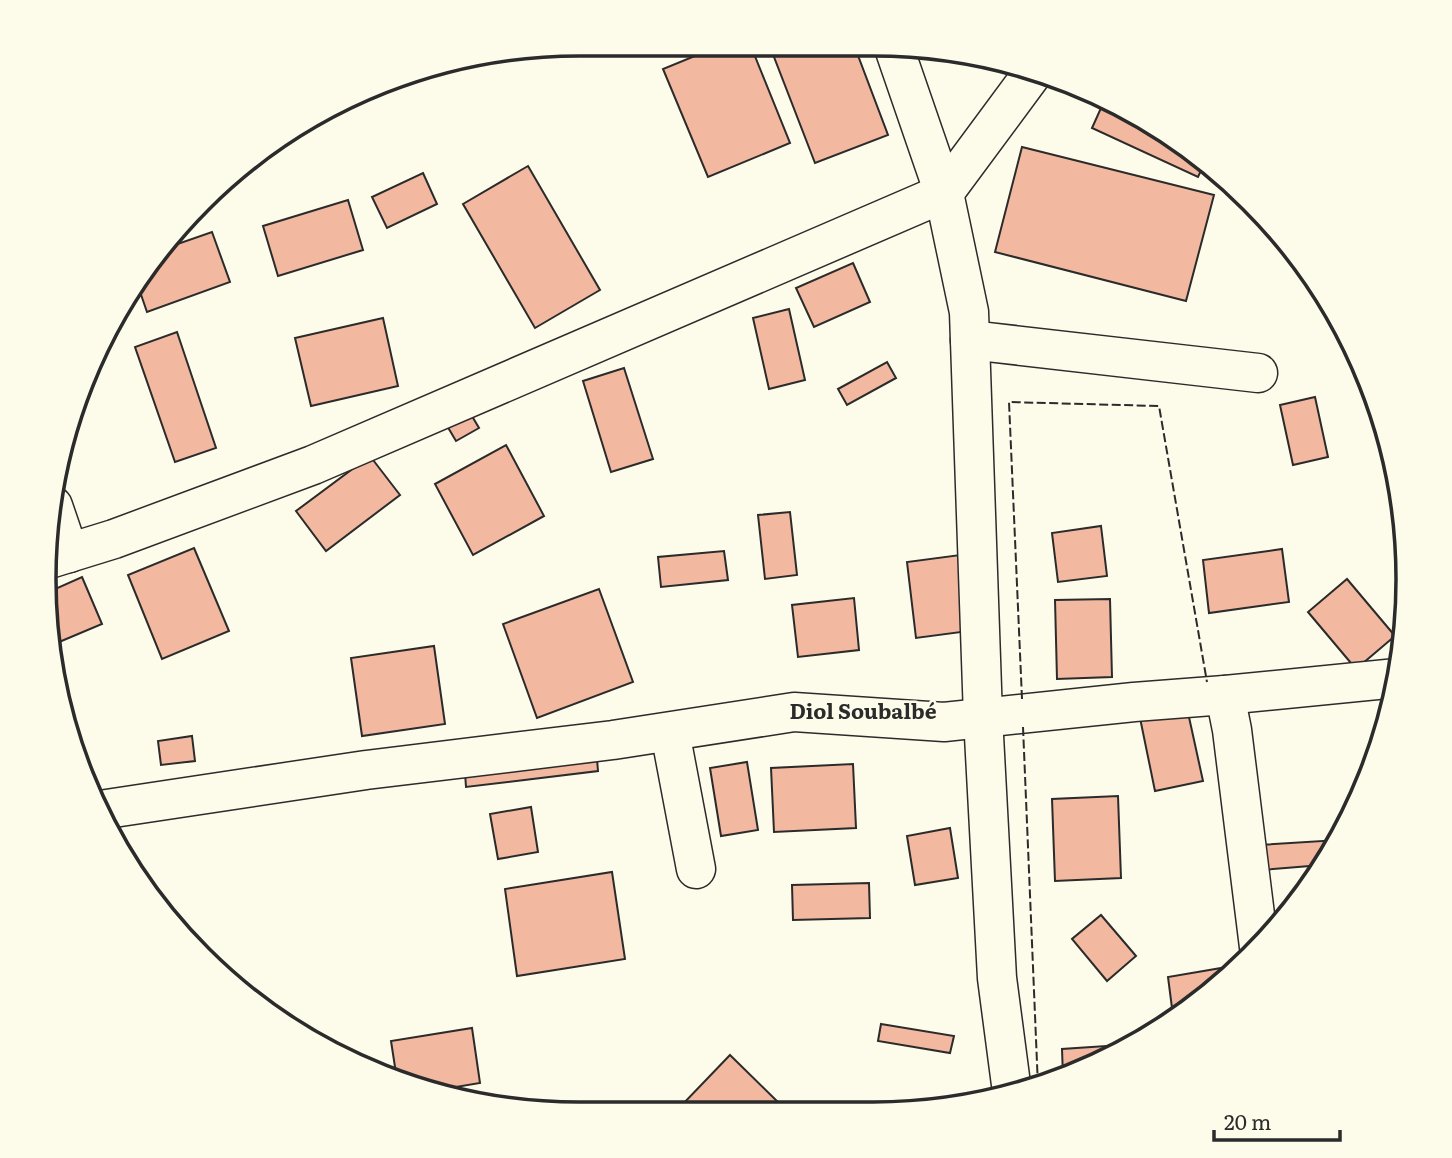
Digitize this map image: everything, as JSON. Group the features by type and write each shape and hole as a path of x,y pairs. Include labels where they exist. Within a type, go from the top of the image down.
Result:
{"street":[{"path":"897,57 944,193 969,312 983,718 997,978 1011,1083"},
{"path":"58,556 114,539 313,465 944,193 1028,80"},
{"path":"971,340 1258,373"},
{"path":"109,809 366,770 670,732 794,712 944,722 1386,679"},
{"path":"1225,695 1232,730 1257,933"},
{"path":"670,732 696,869"}],"building":[{"path":"695,56 755,56 790,143 708,177 663,69"},
{"path":"774,56 858,56 888,135 815,163"},
{"path":"1101,109 1164,144 1200,172 1198,177 1092,128"},
{"path":"1022,147 1214,195 1186,301 995,252"},
{"path":"528,166 600,290 535,328 463,204"},
{"path":"423,173 437,204 387,228 372,197"},
{"path":"348,200 363,250 278,276 263,226"},
{"path":"212,232 230,282 147,312 141,293 178,244"},
{"path":"853,263 870,302 814,327 796,288"},
{"path":"789,309 805,380 769,389 753,318"},
{"path":"383,318 398,386 311,406 295,338"},
{"path":"177,332 216,448 175,462 135,347"},
{"path":"887,362 896,378 847,405 838,389"},
{"path":"624,368 653,459 611,472 583,381"},
{"path":"1315,397 1328,457 1293,465 1280,405"},
{"path":"469,411 479,428 456,441 446,424"},
{"path":"506,445 544,516 473,555 435,484"},
{"path":"370,456 400,495 326,551 296,511"},
{"path":"790,512 797,575 765,579 758,515"},
{"path":"1101,526 1107,576 1058,582 1052,533"},
{"path":"194,548 229,631 162,659 128,575"},
{"path":"1282,549 1289,602 1209,613 1203,560"},
{"path":"724,551 728,580 661,587 658,557"},
{"path":"960,555 969,631 916,638 907,562"},
{"path":"82,577 102,624 60,642 56,588"},
{"path":"1347,579 1393,634 1393,638 1356,669 1308,612"},
{"path":"599,589 633,682 537,718 503,624"},
{"path":"854,598 859,650 798,657 792,605"},
{"path":"1110,599 1112,677 1057,679 1055,600"},
{"path":"434,646 445,724 362,736 351,658"},
{"path":"1187,708 1203,781 1155,791 1140,718"},
{"path":"192,736 195,761 161,765 158,741"},
{"path":"597,759 598,771 466,787 465,773"},
{"path":"747,762 758,830 721,836 710,768"},
{"path":"853,764 856,828 774,832 771,768"},
{"path":"1118,796 1121,878 1055,881 1052,799"},
{"path":"531,807 538,852 498,859 490,814"},
{"path":"950,828 958,878 915,885 907,836"},
{"path":"1326,841 1310,866 1262,870 1260,845"},
{"path":"612,872 625,959 517,976 505,889"},
{"path":"869,883 870,918 793,920 792,885"},
{"path":"1101,915 1136,956 1107,981 1072,939"},
{"path":"1223,968 1172,1008 1168,977"},
{"path":"881,1024 954,1036 950,1053 878,1041"},
{"path":"472,1028 480,1083 456,1087 395,1068 391,1041"},
{"path":"1106,1046 1063,1066 1062,1049"},
{"path":"730,1055 778,1102 685,1102"}],"fence":[{"path":"1022,699 1009,402 1159,406 1207,682"},
{"path":"1023,727 1038,1075"}],"district":[{"name":"Diol Soubalbé","path":"863,712"}]}
